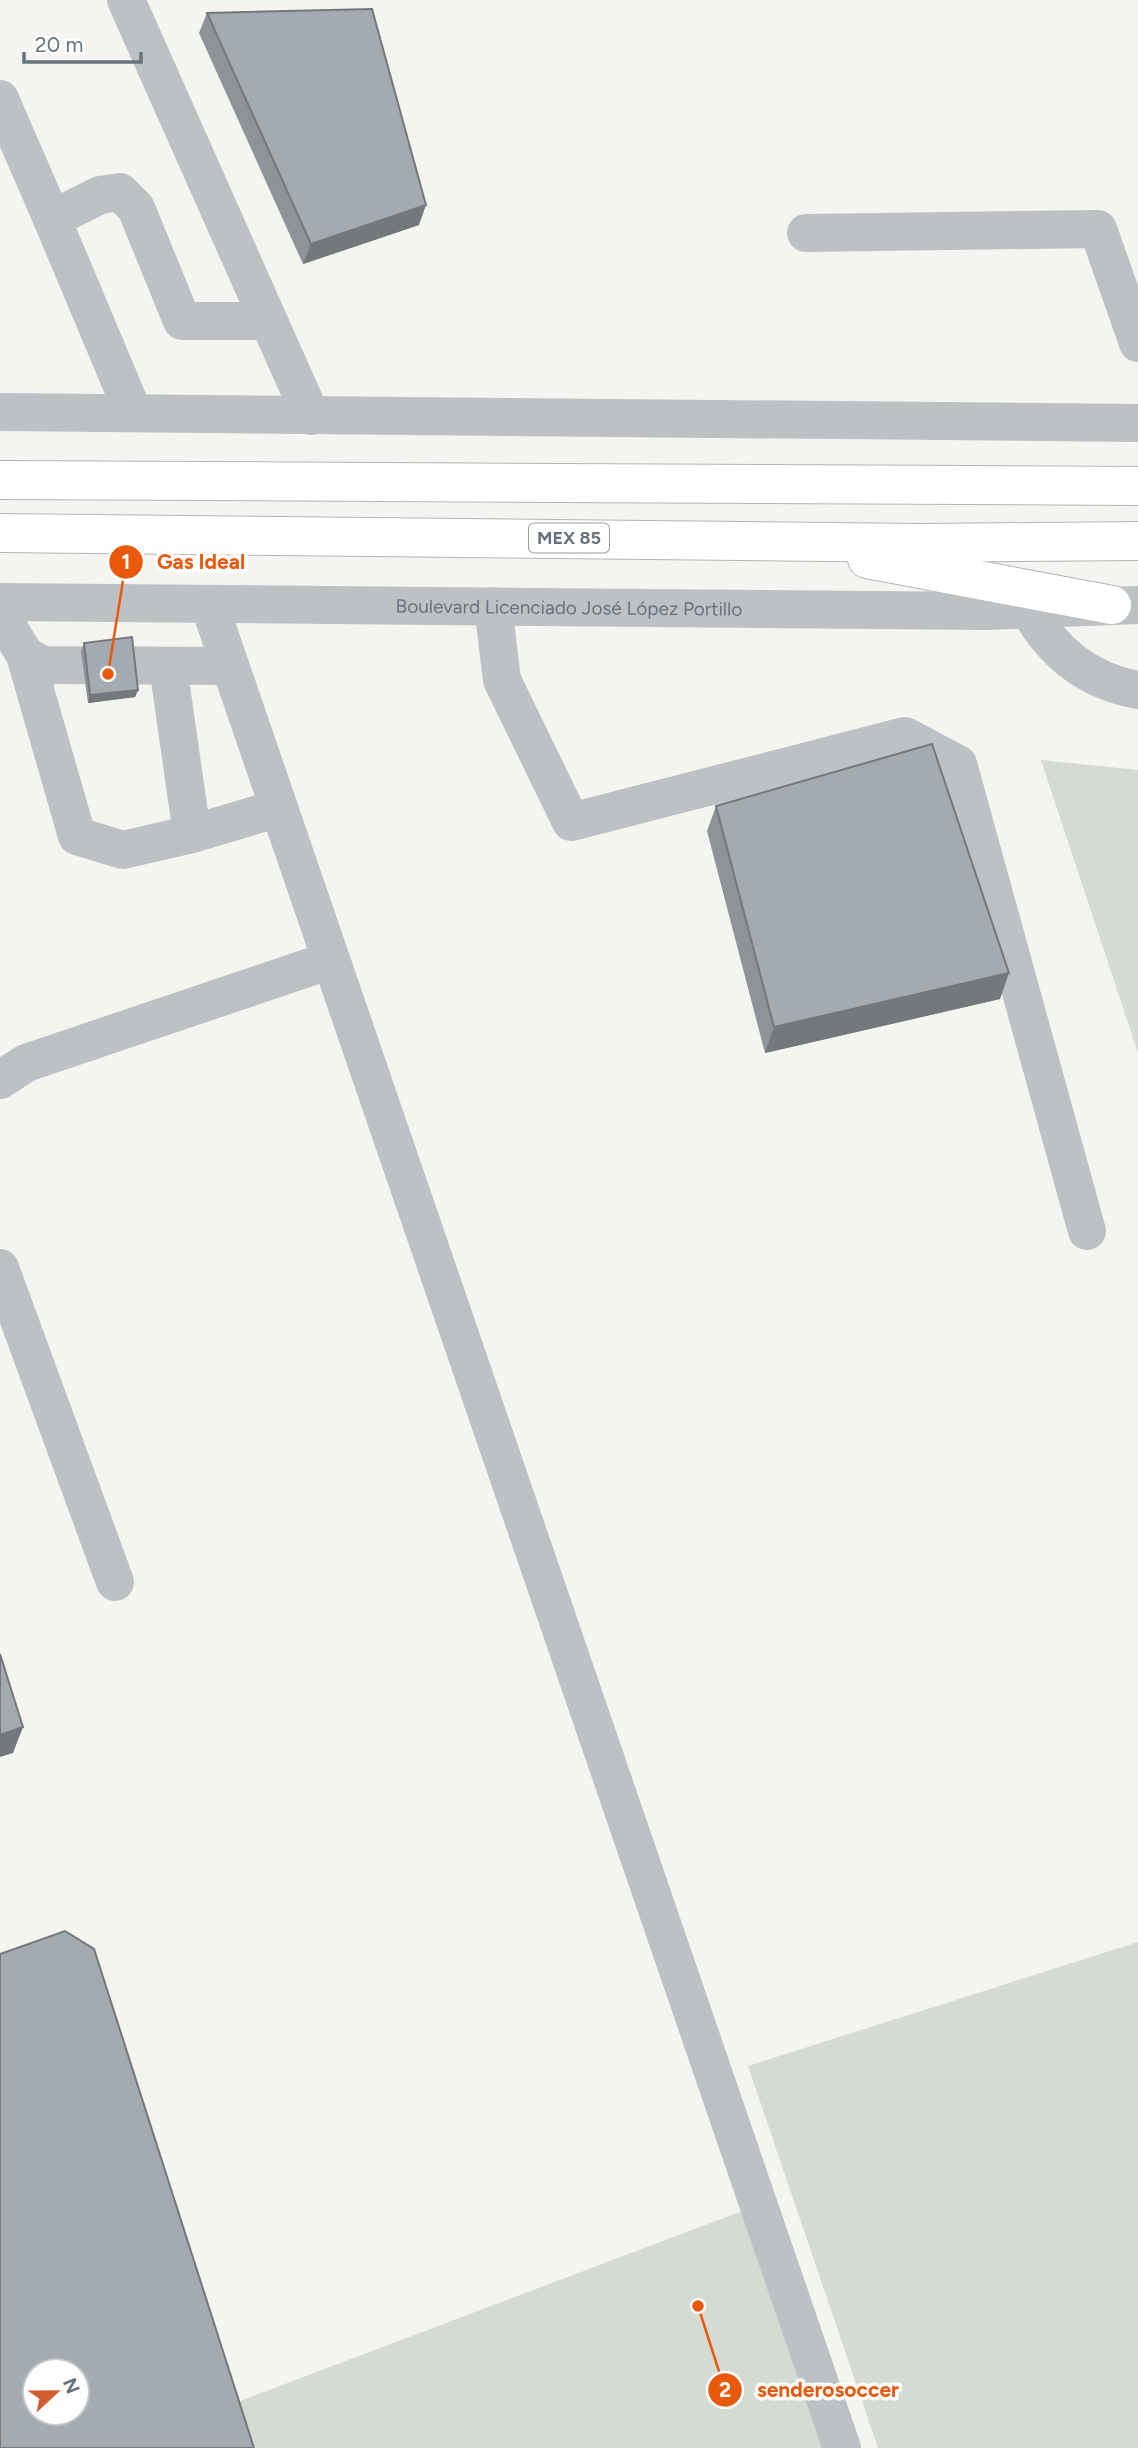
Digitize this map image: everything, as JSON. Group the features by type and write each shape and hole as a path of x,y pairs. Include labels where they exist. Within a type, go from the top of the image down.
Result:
{"highway":[{"path":"0,480 1138,486"},
{"path":"0,541 18,533"},
{"name":"MEX 85","path":"18,533 772,541 1138,541"},
{"path":"772,541 1125,605"}],"street":[{"path":"126,0 311,416"},
{"path":"0,99 133,412"},
{"path":"52,219 100,195 120,192 136,208 182,321 268,321"},
{"path":"806,233 1098,229 1138,343"},
{"path":"0,412 1138,422"},
{"name":"Boulevard Licenciado José López Portillo","path":"0,602 987,611 1125,605"},
{"path":"209,604 842,2448"},
{"path":"493,607 502,680 571,822 905,736 958,764 1087,1231"},
{"path":"1028,608 1040,630 1077,666 1098,678 1138,690"},
{"path":"0,614 25,655 77,836 123,850 192,834 279,808"},
{"path":"25,655 42,666 229,666"},
{"path":"168,666 192,834"},
{"path":"0,1080 26,1063 331,960"},
{"path":"0,1268 115,1582"}],"shaded area":[{"path":"1041,760 1138,770 1138,1053"},
{"path":"1138,1942 1138,2448 878,2448 748,2066"},
{"path":"742,2211 829,2448 256,2448 235,2403"}],"building":[{"path":"372,9 426,205 311,244 207,13"},
{"path":"132,637 138,690 90,695 84,643"},
{"path":"932,744 1009,973 774,1027 716,806"},
{"path":"0,1654 23,1727 0,1735"},
{"path":"65,1931 94,1949 254,2448 0,2448 0,1954"}],"place":[{"name":"Gas Ideal","path":"108,674"},
{"name":"senderosoccer","path":"698,2306"}]}
